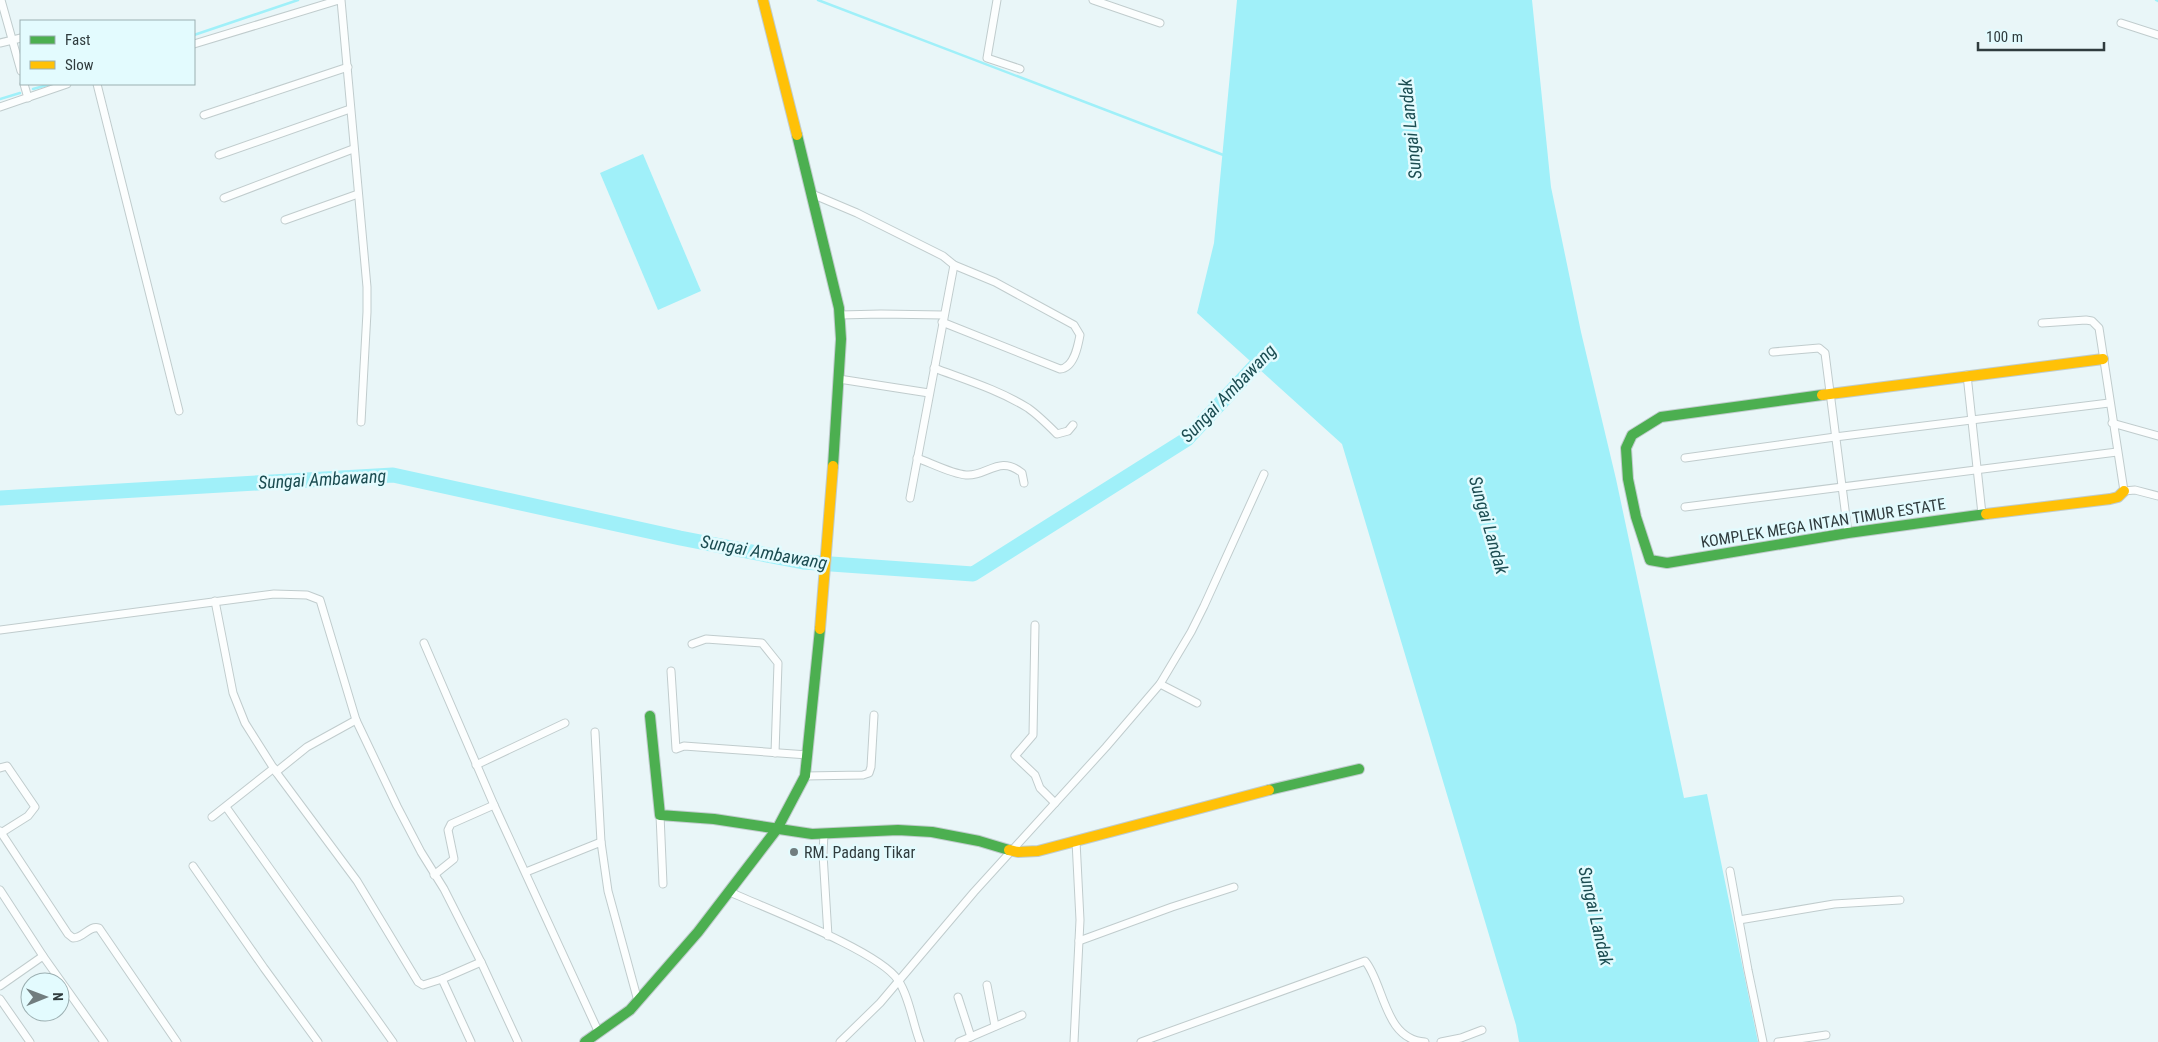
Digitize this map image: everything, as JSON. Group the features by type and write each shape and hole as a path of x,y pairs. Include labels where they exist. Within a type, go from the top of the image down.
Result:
{"street":[{"path":"195,44 340,0 348,67 367,312 361,422"},
{"path":"585,1042 622,1017 666,971 730,892 777,829 805,776 820,628 839,379 840,316 812,194 763,0"},
{"path":"997,0 987,58 1020,69"},
{"path":"1093,0 1160,23"},
{"path":"2,1 20,67"},
{"path":"2121,23 2158,35"},
{"path":"0,43 20,38"},
{"path":"204,115 348,67"},
{"path":"24,85 28,98"},
{"path":"0,107 64,85"},
{"path":"97,85 179,411"},
{"path":"219,155 350,109"},
{"path":"224,198 353,149"},
{"path":"285,220 358,194"},
{"path":"812,194 857,213 943,256 954,265 995,282 1074,325 1080,335 1077,349 1068,366 1060,369 943,319 881,314 840,316"},
{"path":"910,498 954,265"},
{"path":"2042,323 2092,321 2098,328 2124,491 2135,490 2158,496"},
{"path":"1773,352 1822,349 1825,353 1848,533"},
{"path":"1830,393 2103,359"},
{"path":"934,368 979,384 1029,409 1057,434 1068,431 1073,425"},
{"path":"1967,375 1982,514"},
{"path":"839,379 930,393"},
{"name":"KOMPLEK MEGA INTAN TIMUR ESTATE","path":"1830,393 1662,417 1641,428 1629,439 1625,449 1625,458 1631,501 1648,556 1654,562 1667,563 1848,533 1982,514 2110,499 2118,497 2124,491"},
{"path":"1685,458 1835,437 2109,403"},
{"path":"2112,423 2158,436"},
{"path":"1685,507 2117,452"},
{"path":"918,458 967,475 995,467 1010,466 1022,473 1024,483"},
{"path":"840,1042 899,981 1011,851 1106,747 1160,684 1188,638 1204,606 1264,474"},
{"path":"0,630 285,593 307,594 320,600 356,720 396,806 481,962 518,1042"},
{"path":"215,602 236,703 252,736 357,881 418,982 423,985 442,979 481,962"},
{"path":"1035,625 1033,735 1015,756 1035,775 1040,788 1055,803"},
{"path":"692,644 706,639 762,644 773,657 778,664 775,753"},
{"path":"424,643 476,765 598,1033"},
{"path":"671,670 676,749 684,746 808,755"},
{"path":"1160,684 1197,703"},
{"path":"805,776 863,775 869,773 874,715"},
{"path":"650,716 660,815 663,884"},
{"path":"212,817 307,747 356,720"},
{"path":"476,765 565,723"},
{"path":"595,732 601,842 608,891 638,1001"},
{"path":"0,768 7,766 35,807 28,816 1,832 68,934 73,938 78,938 91,928 99,928 177,1042"},
{"path":"660,815 714,819 800,833 898,830 925,832 953,835 1011,851 1028,853 1282,786 1359,768"},
{"path":"434,875 454,860 448,830 451,824 494,805"},
{"path":"226,807 393,1042"},
{"path":"824,833 823,854 828,936"},
{"path":"1074,1042 1079,941 1076,841"},
{"path":"526,872 601,842"},
{"path":"193,866 318,1042"},
{"path":"1730,871 1764,1042"},
{"path":"1079,941 1172,907 1234,887"},
{"path":"0,890 43,956 104,1042"},
{"path":"730,892 828,936 879,962 899,981 920,1042"},
{"path":"1739,920 1834,904 1900,900"},
{"path":"0,986 43,956"},
{"path":"1141,1042 1366,961 1390,1016 1405,1035 1418,1042 1425,1042"},
{"path":"442,979 470,1042"},
{"path":"987,985 995,1026"},
{"path":"958,997 971,1037"},
{"path":"0,999 3,1010 30,1042"},
{"path":"959,1042 1022,1014"},
{"path":"1441,1042 1461,1038 1482,1030"},
{"path":"1778,1042 1826,1036"}],"water":[{"name":"Sungai Landak","path":"1237,0 1532,0 1551,187 1581,332 1616,479 1684,798 1707,794 1758,1042 1519,1042 1516,1025 1342,444 1197,313 1214,243"},
{"path":"643,154 701,291 658,310 600,173"}],"waterway":[{"path":"195,35 298,0"},
{"path":"818,0 1226,156"},
{"path":"33,89 47,85"},
{"path":"0,99 20,93"},
{"name":"Sungai Ambawang","path":"0,498 393,475 680,538 803,562 973,574 1187,439 1268,352"}],"traffic: fast":[{"path":"797,135 839,308 841,339 833,466"},
{"path":"1822,395 1661,417 1632,435 1626,448 1628,479 1636,517 1650,560 1667,563 1848,533 1986,514"},
{"path":"585,1042 630,1010 698,932 777,829 805,776 820,629"},
{"path":"650,716 660,815 714,819 812,834 898,830 932,832 979,841 1009,850"},
{"path":"1269,790 1359,769"}],"traffic: slow":[{"path":"763,0 797,135"},
{"path":"1822,395 2103,359"},
{"path":"820,629 833,466"},
{"path":"1986,514 2110,499 2118,497 2124,491"},
{"path":"1009,850 1018,852 1038,851 1269,790"}],"place":[{"name":"RM. Padang Tikar","path":"794,852"}]}
